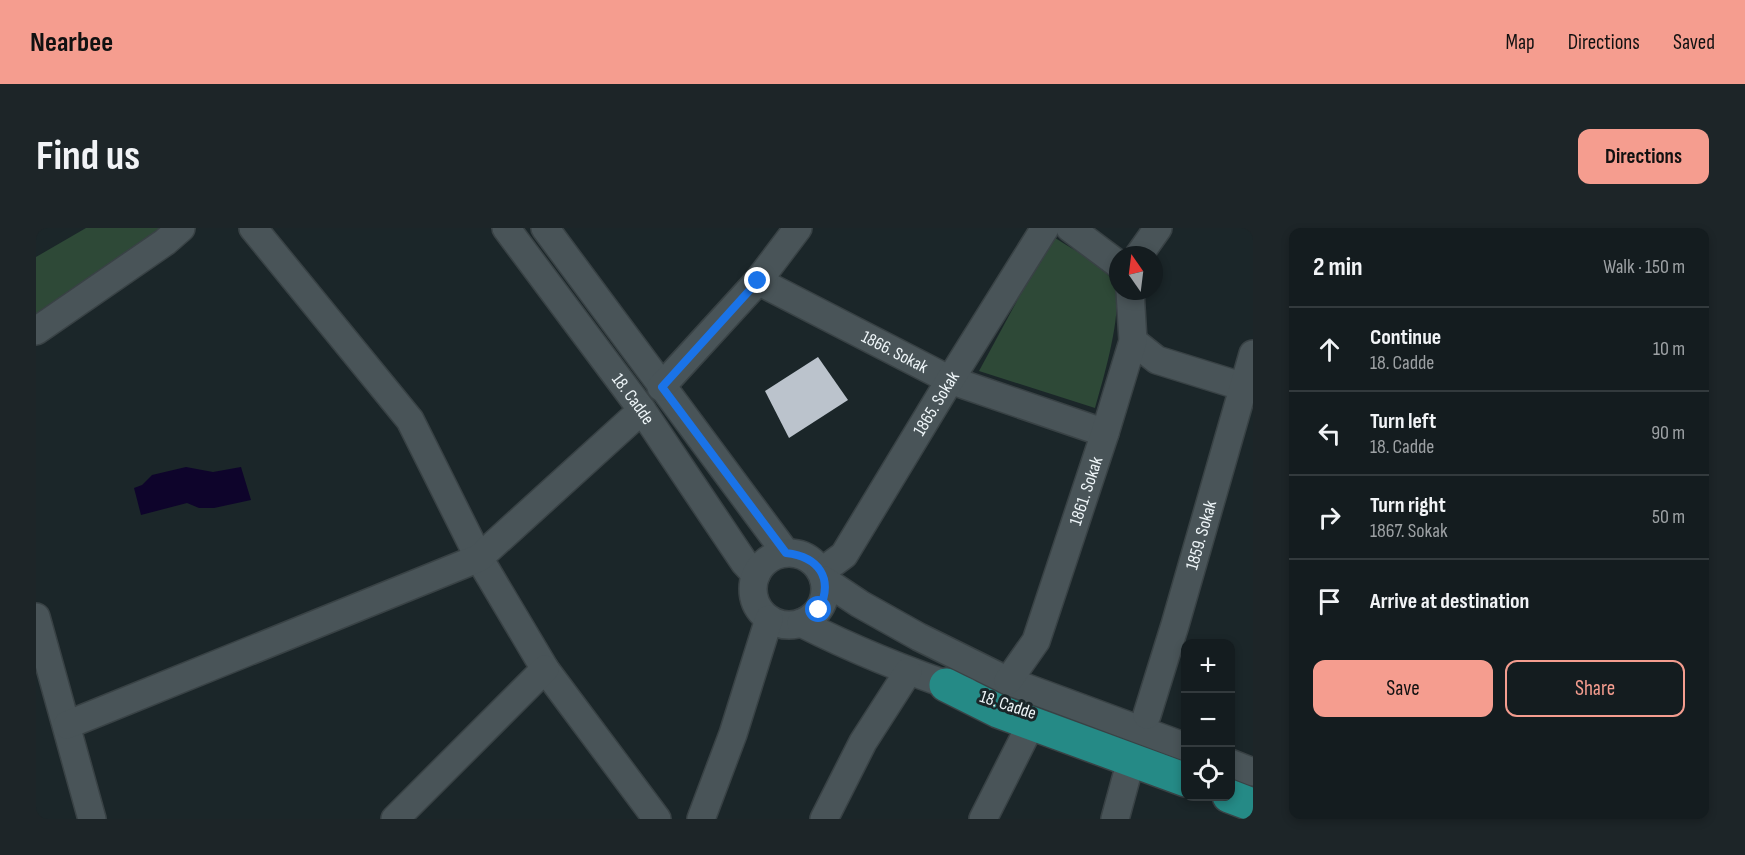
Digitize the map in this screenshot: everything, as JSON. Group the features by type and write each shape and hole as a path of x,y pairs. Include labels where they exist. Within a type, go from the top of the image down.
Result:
{"main road":[{"path":"946,685 998,711 1181,779"},
{"path":"1235,798 1253,805"}],"street":[{"path":"36,331 182,228"},
{"path":"253,228 410,420 479,558 545,669 657,819"},
{"name":"18. Cadde","path":"506,228 642,410 744,562 756,575"},
{"name":"18. Cadde","path":"545,228 786,553 800,555 812,561 822,576 860,604 919,637 1012,683 1181,746"},
{"path":"662,387 758,281 798,228"},
{"name":"1865. Sokak","path":"822,576 844,555 1045,228"},
{"path":"1070,228 1109,257"},
{"path":"1145,246 1158,228"},
{"name":"1866. Sokak","path":"758,281 950,380 1105,433"},
{"name":"1861. Sokak","path":"1012,683 1036,641 1105,433 1133,341 1131,300"},
{"path":"1133,341 1157,360 1244,387"},
{"name":"1859. Sokak","path":"1147,716 1253,354"},
{"path":"66,725 479,558 642,410"},
{"path":"701,819 733,734 769,619 757,608 752,591 756,575 762,564 773,556 786,553"},
{"path":"801,623 811,618 819,610 824,600 825,589 822,576"},
{"path":"36,617 92,819"},
{"name":"18. Cadde","path":"769,619 779,624 801,623 908,672 1181,764"},
{"path":"395,819 545,669"},
{"path":"824,819 863,742 908,672"},
{"path":"1012,683 1032,681 1181,728"},
{"path":"983,819 1031,724"},
{"path":"1235,746 1253,752"},
{"path":"1115,819 1131,760"},
{"path":"1235,765 1253,772"},
{"path":"1235,783 1253,789"}],"green space":[{"path":"86,228 162,228 36,320 36,257"},
{"path":"1052,236 1084,256 1109,276 1109,300 1117,300 1117,306 1112,343 1095,408 979,371"}],"shaded area":[{"path":"186,467 213,472 241,467 251,500 214,508 199,508 187,503 141,515 134,488 142,485 152,475"}],"building":[{"path":"818,357 848,400 789,438 765,391"}],"route":[{"path":"758,281 662,387 786,553 800,555 812,561 821,572 825,589 824,600 819,610"}]}
